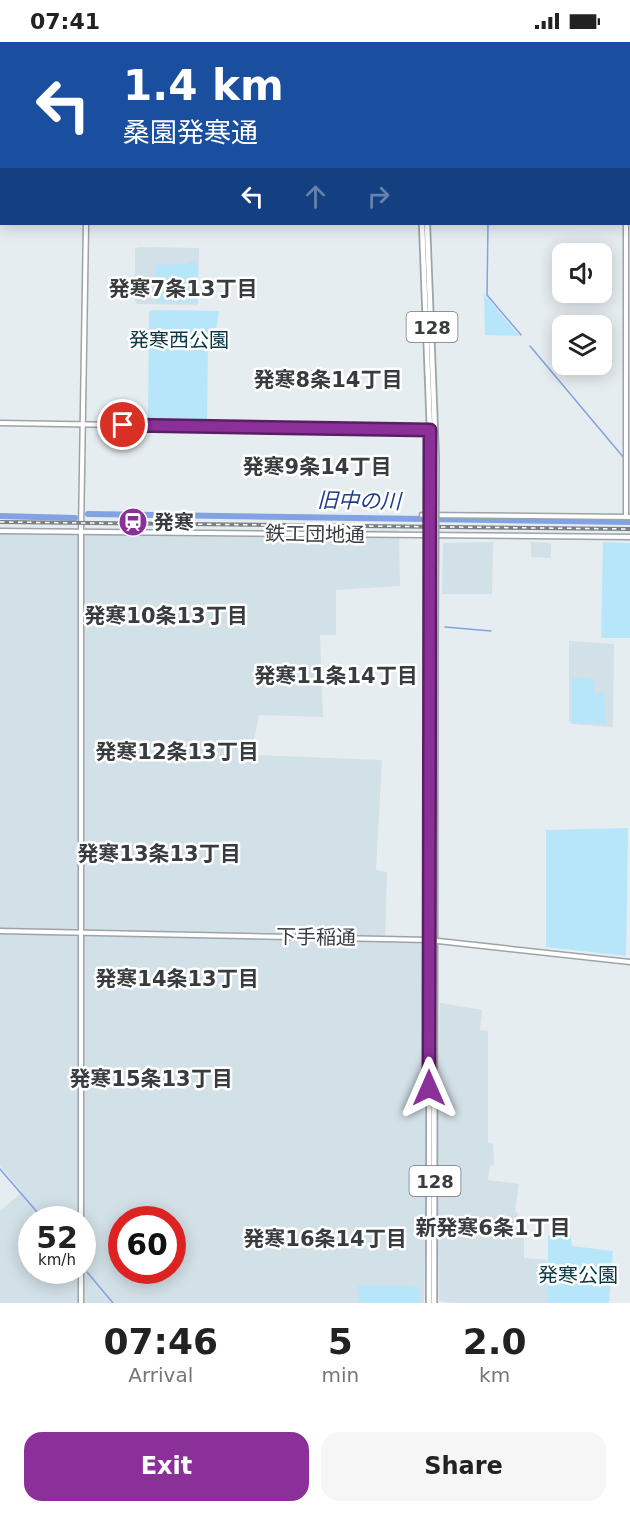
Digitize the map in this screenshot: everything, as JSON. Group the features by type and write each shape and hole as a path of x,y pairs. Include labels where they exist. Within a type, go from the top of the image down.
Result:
{"main road":[{"name":"128","path":"422,225 433,430"},
{"name":"128","path":"427,225 433,430 434,1303"},
{"name":"128","path":"429,1303 432,940"}],"street":[{"path":"81,1206 81,531 86,225"},
{"path":"422,514 628,517 625,464 626,225"},
{"path":"0,423 433,430"},
{"name":"鉄工団地通","path":"0,531 630,537"},
{"name":"下手稲通","path":"0,931 432,940 630,962"},
{"path":"81,1284 81,1303"}],"shaded area":[{"path":"138,247 199,248 198,305 137,304 135,301 135,249"},
{"path":"0,529 399,530 400,586 336,590 336,635 320,635 323,717 259,715 251,755 382,760 376,870 387,872 385,942 422,943 426,1194 424,1303 0,1303 0,1211 22,1192 0,1166"},
{"path":"493,542 492,594 442,594 443,543"},
{"path":"531,542 551,543 551,558 531,557"},
{"path":"569,641 614,644 613,727 571,724 569,720"},
{"path":"440,1003 482,1010 480,1030 488,1031 488,1143 493,1144 494,1165 490,1166 488,1180 519,1184 515,1211 518,1214 516,1228 524,1230 524,1258 548,1260 548,1303 439,1301 437,1160"}],"green space":[{"path":"187,262 197,262 197,302 158,302 155,299 156,265 187,264"},
{"path":"484,294 519,336 485,335"},
{"name":"発寒西公園","path":"151,310 219,311 217,325 208,348 207,421 148,419 149,312"},
{"path":"603,542 630,543 630,638 601,638"},
{"path":"571,678 594,679 594,693 604,693 606,724 573,723 571,719"},
{"path":"628,828 626,956 546,947 546,830"},
{"name":"発寒公園","path":"553,1234 571,1236 572,1246 613,1251 609,1303 548,1303 548,1236"},
{"path":"358,1285 418,1287 420,1303 359,1303"}],"waterway":[{"path":"488,225 487,295 521,335"},
{"path":"530,346 624,458"},
{"name":"旧中の川","path":"88,514 630,522"},
{"name":"旧中の川","path":"0,516 75,518"},
{"path":"445,627 491,631"},
{"path":"0,1169 32,1206"},
{"path":"96,1283 113,1303"}],"railway":[{"path":"0,522 630,529"}],"place":[{"name":"発寒","path":"133,522"}],"district":[{"name":"発寒7条13丁目","path":"183,289"},
{"name":"発寒8条14丁目","path":"328,380"},
{"name":"発寒9条14丁目","path":"317,467"},
{"name":"発寒10条13丁目","path":"166,616"},
{"name":"発寒11条14丁目","path":"336,676"},
{"name":"発寒12条13丁目","path":"177,752"},
{"name":"発寒13条13丁目","path":"159,854"},
{"name":"発寒14条13丁目","path":"177,979"},
{"name":"発寒15条13丁目","path":"151,1079"},
{"name":"新発寒6条1丁目","path":"493,1228"},
{"name":"発寒16条14丁目","path":"325,1239"}],"route":[{"path":"123,425 430,430 429,1088"}]}
